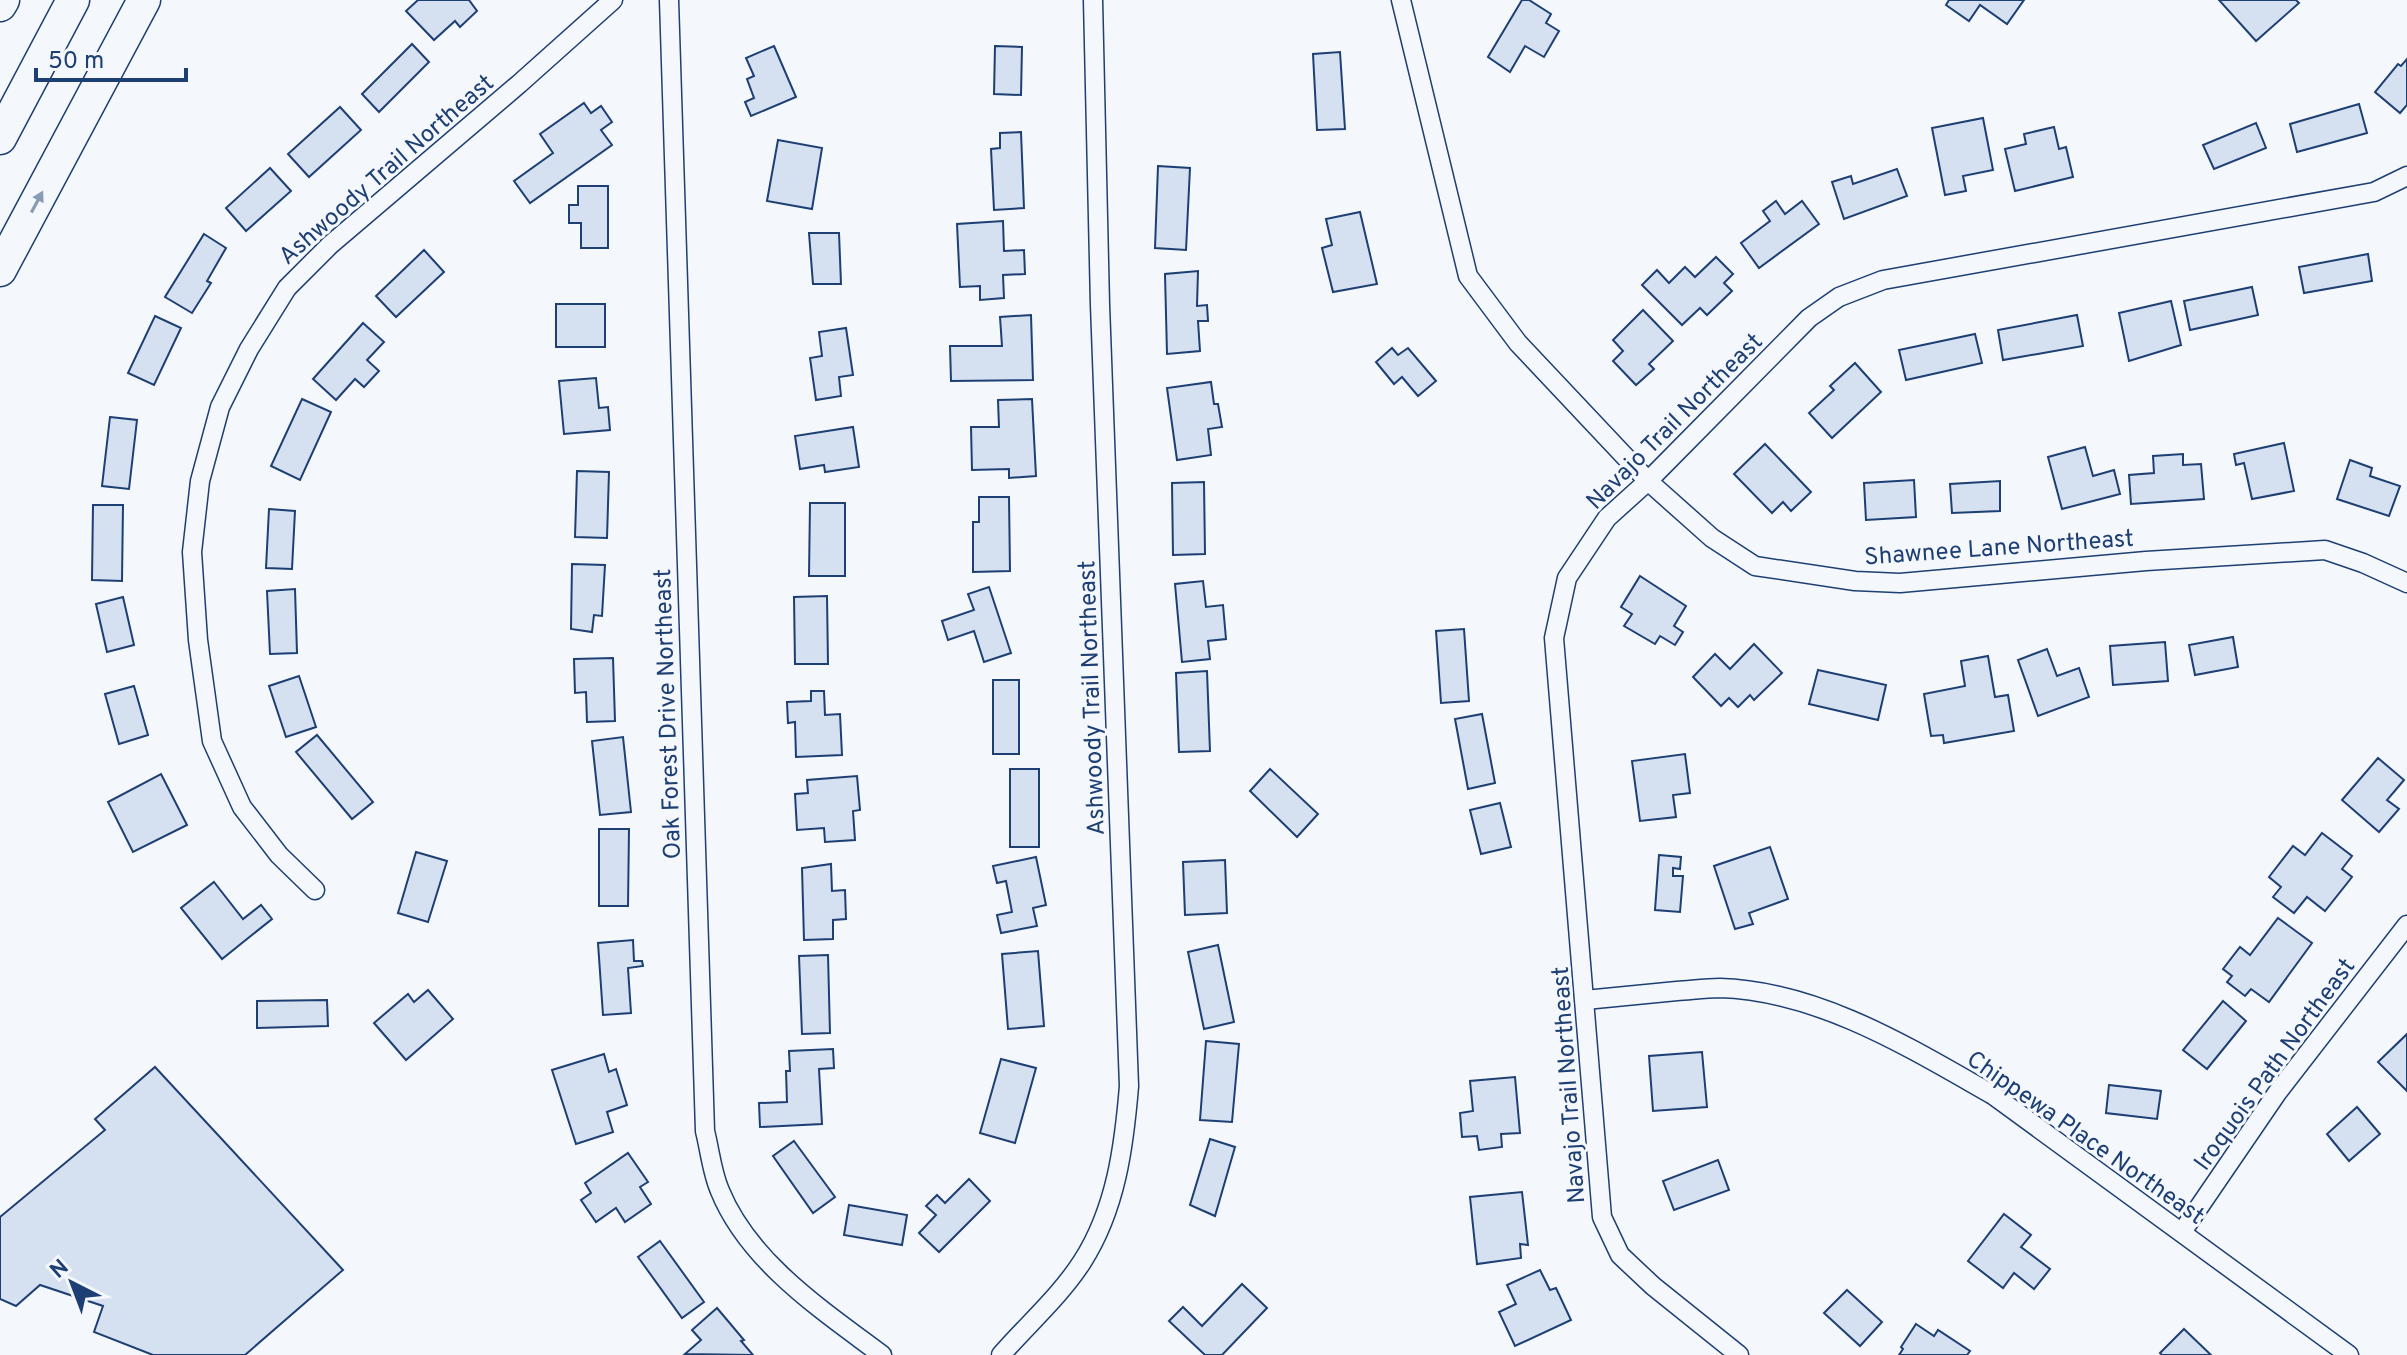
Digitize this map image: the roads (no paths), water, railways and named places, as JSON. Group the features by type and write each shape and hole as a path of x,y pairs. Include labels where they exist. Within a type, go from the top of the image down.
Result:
{"highway":[{"path":"0,5 3,0"},
{"path":"0,138 73,0"},
{"path":"0,270 144,0"}],"street":[{"name":"Ashwoody Trail Northeast","path":"315,890 279,855 242,807 212,741 198,640 192,552 200,481 220,407 249,349 287,288 330,245 613,0"},
{"name":"Oak Forest Drive Northeast","path":"669,0 705,1131 718,1188 731,1214 762,1257 882,1355"},
{"name":"Ashwoody Trail Northeast","path":"1001,1355 1059,1293 1083,1261 1099,1231 1114,1189 1124,1143 1129,1086 1100,305 1093,0"},
{"name":"Shawnee Lane Northeast","path":"1401,0 1468,276 1518,343 1648,481 1712,538 1755,566 1855,581 1900,583 2146,561 2325,550 2407,583"},
{"name":"Navajo Trail Northeast","path":"1739,1355 1653,1286 1620,1255 1602,1217 1554,638 1567,578 1607,518 1648,481 1809,318 1839,297 1883,280 2374,192 2407,176"},
{"name":"Iroquois Path Northeast","path":"2182,1232 2277,1093 2407,925"},
{"name":"Chippewa Place Northeast","path":"1585,1000 1719,988 1766,993 1822,1008 1937,1063 1993,1095 2349,1355"}]}
